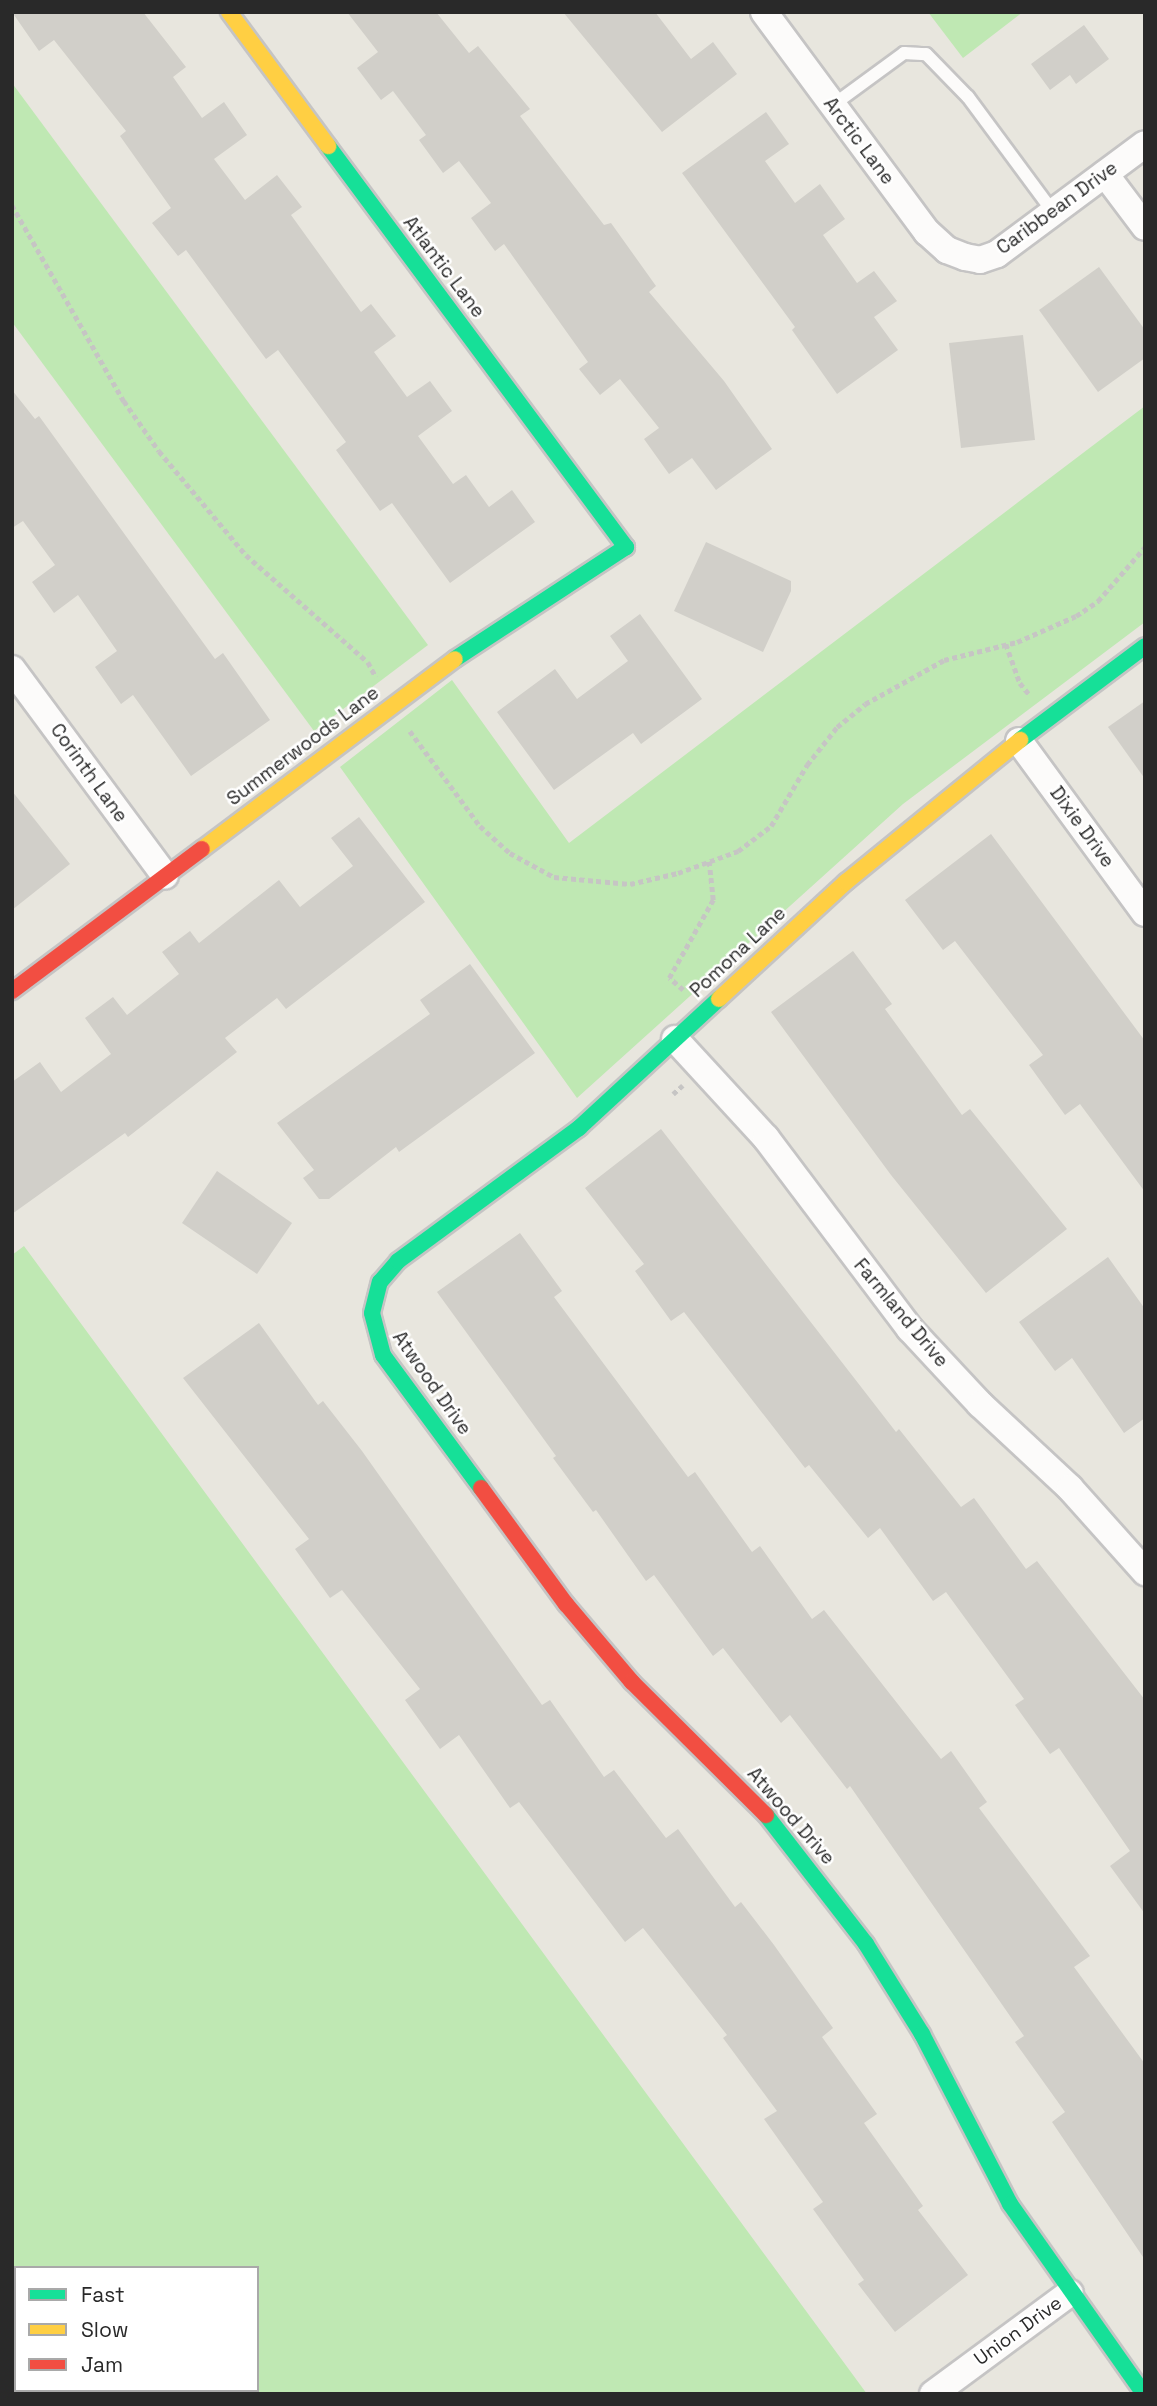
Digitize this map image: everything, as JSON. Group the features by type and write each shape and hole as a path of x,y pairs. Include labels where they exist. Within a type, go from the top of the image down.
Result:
{"street":[{"name":"Atlantic Lane","path":"229,12 626,547"},
{"name":"Arctic Lane","path":"764,12 927,232 947,250 965,257"},
{"name":"Caribbean Drive","path":"965,257 980,260 997,254 1145,144"},
{"path":"1105,174 1145,227"},
{"name":"Summerwoods Lane","path":"12,991 392,705 626,547"},
{"name":"Pomona Lane","path":"374,1299 380,1282 398,1261 579,1128 846,882 1019,741 1145,646"},
{"name":"Corinth Lane","path":"12,669 165,876"},
{"name":"Dixie Drive","path":"1019,741 1145,913"},
{"name":"Farmland Drive","path":"676,1039 766,1138 910,1329 972,1396 1070,1488 1145,1572"},
{"name":"Atwood Drive","path":"374,1299 372,1321 383,1355 566,1604 632,1682 768,1818 866,1944 922,2034 1003,2193 1070,2293 1144,2394"},
{"name":"Union Drive","path":"933,2394 1070,2293"}],"lane":[{"path":"833,105 904,53 926,54 968,97 1053,212"}],"path":[{"path":"12,205 124,401 159,451 246,555 368,662 392,705 480,827 510,853 554,877 630,884 678,873 738,851 771,826 807,765 837,727 865,704 944,660 1006,645 1076,616 1098,601 1145,547"},
{"path":"1006,645 1020,683 1049,718"}],"green space":[{"path":"928,12 1023,12 963,58"},
{"path":"12,83 428,645 314,731 12,322"},
{"path":"1145,406 1145,622 903,804 577,1098 340,767 452,680 569,843"},
{"path":"24,1246 867,2394 12,2394 12,1255"}],"building":[{"path":"12,12 143,12 186,67 173,77 202,118 224,102 247,135 214,159 245,200 277,175 302,207 291,215 361,312 371,304 396,336 374,352 407,397 430,381 452,411 418,436 453,484 466,475 489,507 512,490 535,522 450,583 392,503 380,511 336,450 346,442 278,350 266,359 186,250 178,256 152,223 171,208 120,136 126,131 54,40 39,51"},
{"path":"347,12 436,12 469,53 478,46 530,109 520,116 604,225 611,223 656,286 649,292 724,381 772,449 716,490 692,458 669,474 644,439 659,428 620,379 600,395 579,369 588,362 504,244 495,251 471,218 491,203 459,161 443,173 419,140 426,135 393,91 381,100 357,68 378,52"},
{"path":"563,12 655,12 691,59 713,42 737,74 662,132"},
{"path":"1084,25 1109,59 1076,84 1070,75 1050,90 1031,64"},
{"path":"766,112 789,144 765,161 795,203 820,184 845,219 823,235 857,283 874,271 897,301 874,317 898,350 837,394 792,330 795,327 682,173"},
{"path":"1099,267 1145,330 1145,358 1098,392 1039,310"},
{"path":"1023,335 1035,440 961,448 949,343"},
{"path":"12,390 35,419 39,416 215,659 223,653 270,720 191,776 133,695 121,704 95,667 117,651 78,595 54,613 32,582 55,565 23,521 12,528"},
{"path":"706,542 791,581 791,591 763,652 674,611"},
{"path":"640,614 702,699 641,744 633,733 554,790 497,712 555,669 577,699 628,661 610,636"},
{"path":"1145,701 1145,779 1108,727"},
{"path":"12,791 70,864 12,910"},
{"path":"359,817 425,902 286,1009 277,998 225,1038 237,1052 128,1137 125,1133 12,1214 12,1082 40,1062 61,1092 111,1054 85,1018 113,997 127,1015 179,974 162,952 190,931 199,943 279,880 300,907 353,866 331,838"},
{"path":"991,834 1145,1041 1145,1192 1080,1104 1065,1115 1029,1065 1043,1055 955,941 943,950 905,900"},
{"path":"853,951 892,1004 885,1009 962,1115 970,1109 1067,1229 986,1293 891,1175 771,1012"},
{"path":"470,964 535,1053 399,1152 396,1147 329,1199 319,1199 303,1178 314,1170 277,1123 430,1014 420,1000"},
{"path":"661,1129 896,1432 899,1429 961,1507 974,1498 1026,1569 1037,1561 1145,1700 1145,1914 1110,1866 1130,1851 1059,1748 1050,1754 1015,1705 1024,1699 946,1592 933,1601 880,1528 868,1538 809,1465 805,1468 684,1312 671,1321 635,1271 644,1264 585,1188"},
{"path":"217,1171 292,1223 257,1274 182,1223"},
{"path":"520,1233 562,1291 554,1297 688,1477 695,1472 752,1552 760,1546 812,1619 824,1610 941,1759 951,1751 987,1802 979,1808 1090,1956 1074,1967 1145,2064 1145,2260 1052,2122 1065,2112 1015,2042 1024,2036 850,1786 847,1789 790,1715 781,1723 723,1648 713,1656 654,1575 646,1581 596,1510 593,1512 553,1458 556,1456 437,1292"},
{"path":"1108,1257 1145,1309 1145,1418 1124,1433 1072,1358 1055,1371 1019,1322"},
{"path":"259,1323 318,1405 323,1401 362,1451 542,1705 550,1700 604,1777 614,1770 666,1838 678,1829 735,1907 741,1902 833,2028 822,2037 877,2114 864,2123 923,2206 918,2210 968,2275 895,2332 858,2284 864,2280 813,2209 823,2202 764,2119 777,2111 723,2038 727,2035 643,1928 625,1942 519,1802 510,1808 459,1735 440,1749 405,1700 420,1689 342,1590 330,1598 295,1549 309,1539 183,1378"}],"traffic: fast":[{"path":"328,146 626,547 455,659"},
{"path":"1020,740 1145,646"},
{"path":"481,1488 383,1355 372,1313 380,1282 398,1261 579,1128 719,999"},
{"path":"766,1815 866,1944 922,2034 1010,2204 1144,2394"}],"traffic: slow":[{"path":"229,12 328,146"},
{"path":"202,849 455,659"},
{"path":"719,999 846,882 1020,740"}],"traffic: jam":[{"path":"12,991 202,849"},
{"path":"481,1488 566,1604 632,1682 766,1815"}]}
